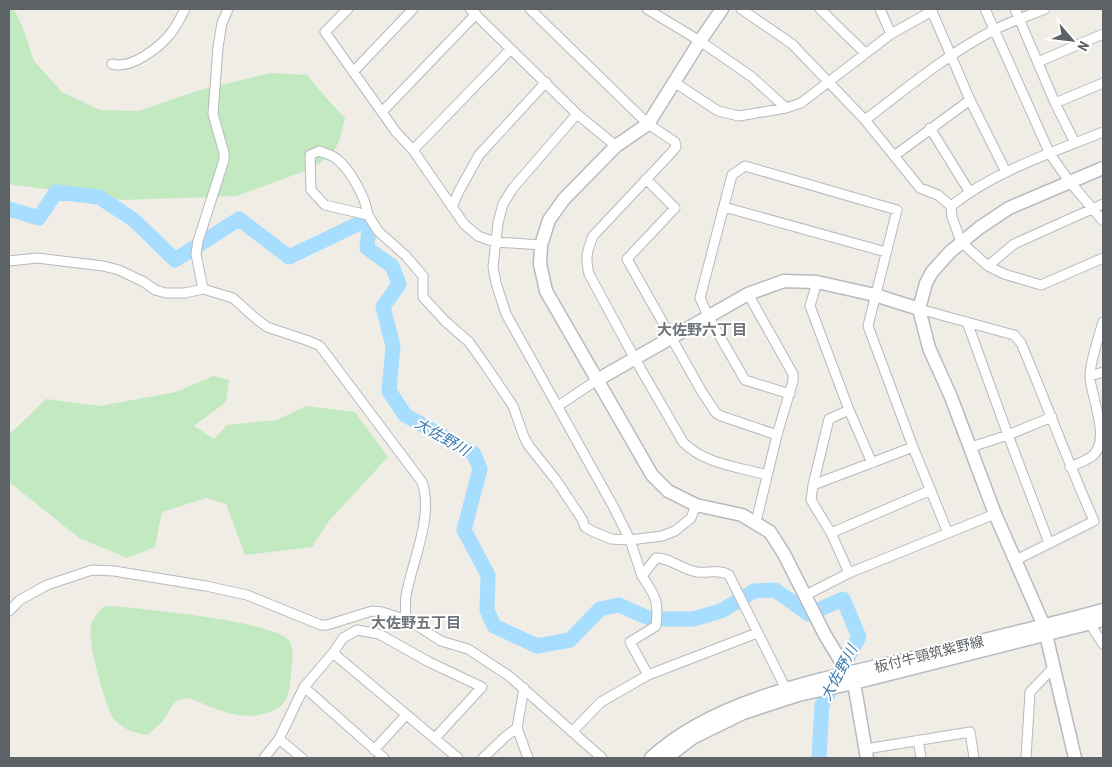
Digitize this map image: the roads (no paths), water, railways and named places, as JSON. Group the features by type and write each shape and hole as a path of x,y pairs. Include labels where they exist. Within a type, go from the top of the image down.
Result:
{"street":[{"path":"112,64 122,66 144,56 170,35 185,9"},
{"path":"203,289 196,254 198,241 224,160 224,152 213,114 218,47 222,23 228,9"},
{"path":"348,9 325,32 396,132 413,150 464,224 478,236 495,242 541,244"},
{"path":"353,72 413,9"},
{"path":"530,9 648,124 675,142 676,147 593,236 588,248 586,261 588,274 683,442 702,457 768,475"},
{"path":"647,9 700,41 752,77 786,108"},
{"path":"722,9 648,124 616,146 564,199 549,220 541,244 540,264 546,291 652,475 668,491 696,505 742,515 770,532 784,554 825,635 852,678 867,754 918,740 970,732 974,758"},
{"path":"741,9 792,44 865,120 920,188 938,195 951,206 952,217 961,242 988,266 1004,274 1041,285 1103,258"},
{"path":"820,9 865,53"},
{"path":"880,9 891,34"},
{"path":"985,9 1050,154 1069,182 1103,221"},
{"path":"1015,9 1055,103 1075,143"},
{"path":"865,120 951,55 993,30 1045,9"},
{"path":"674,82 718,111 739,116 786,108 801,103 891,34 931,10 970,100 1006,172"},
{"path":"382,112 473,11 577,114 616,146"},
{"path":"1038,62 1103,34"},
{"path":"413,150 511,49"},
{"path":"452,208 479,155 546,82"},
{"path":"1055,103 1103,83"},
{"path":"894,156 970,100"},
{"path":"577,114 513,188 503,204 498,223 493,267 506,314 613,506 630,540 642,576 657,601 656,626 630,642 648,675"},
{"path":"930,128 969,191"},
{"path":"951,206 969,191 1006,172 1103,132"},
{"path":"368,215 325,205 311,190 310,155 319,151 336,159 358,187 368,215 378,231 406,256 423,276 423,297 444,320 469,342 513,406 529,446 556,480 582,518 585,527 611,539 630,540 662,536 675,531 691,518 696,505"},
{"path":"790,394 745,380 708,316 700,298 732,175 745,166 897,210 868,326 913,447 948,533"},
{"path":"1075,758 1045,630 995,514 952,397 929,348 919,309 926,283 932,272 961,242 979,228 1010,208 1103,168"},
{"path":"646,178 675,208 627,259 702,392 716,413 778,435"},
{"path":"988,266 1014,244 1103,204"},
{"path":"724,207 886,252"},
{"path":"9,261 37,258 103,266 119,270 144,282 155,290 166,293 185,293 203,289 233,298 254,318 268,327 320,346 422,482 425,490 424,520 406,596 405,620"},
{"path":"558,406 597,380 708,316 748,294 784,281 817,282 875,296 1014,335 1021,343 1052,417 1070,467 1094,521 1016,560"},
{"path":"817,282 810,306 849,410 872,463"},
{"path":"748,294 793,374 793,382 756,522"},
{"path":"967,322 1049,543"},
{"path":"1070,467 1092,457 1102,447 1102,421 1095,402 1090,376 1100,343 1103,322"},
{"path":"1090,376 1103,372"},
{"path":"849,410 829,419 811,500 830,533 849,573"},
{"path":"971,448 1052,417"},
{"path":"813,485 913,447"},
{"path":"830,533 931,490"},
{"path":"805,598 849,573 995,514"},
{"path":"642,576 656,558 662,558 681,568 697,572 725,572 729,575 786,689"},
{"path":"9,611 34,590 92,570 142,575 247,595 321,625 327,625 372,611 382,612 405,620 441,641 468,650 488,661 524,688 602,758"},
{"name":"板付牛頸筑紫野線","path":"666,758 694,737 743,713 852,678 1045,630 1103,610"},
{"name":"板付牛頸筑紫野線","path":"1045,630 1090,624 1103,620"},
{"path":"1090,624 1103,644"},
{"path":"264,758 279,739 304,687 344,638 357,630 379,634 429,662 482,687 435,738"},
{"path":"572,732 601,702 648,675 757,633"},
{"path":"332,652 458,758"},
{"path":"1026,758 1030,692 1054,667"},
{"name":"板付牛頸筑紫野線","path":"651,758 680,736 728,709 786,689 852,678"},
{"path":"304,687 384,758"},
{"path":"524,688 517,728 528,758"},
{"path":"374,750 406,715"},
{"path":"484,758 517,728"},
{"path":"279,739 302,758"},
{"path":"918,740 921,758"}],"waterway":[{"name":"大佐野川","path":"9,209 39,218 56,192 99,197 134,220 175,260 239,219 289,257 362,222 369,228 367,248 392,266 399,284 383,307 393,346 389,391 405,415 474,454 480,469 464,530 488,575 487,610 494,626 537,646 570,640 600,609 619,605 651,619 693,619 721,611 754,591 775,590 809,614 843,599 859,637 822,705 819,758"}],"district":[{"name":"大佐野六丁目","path":"702,330"},
{"name":"大佐野五丁目","path":"416,623"}]}
